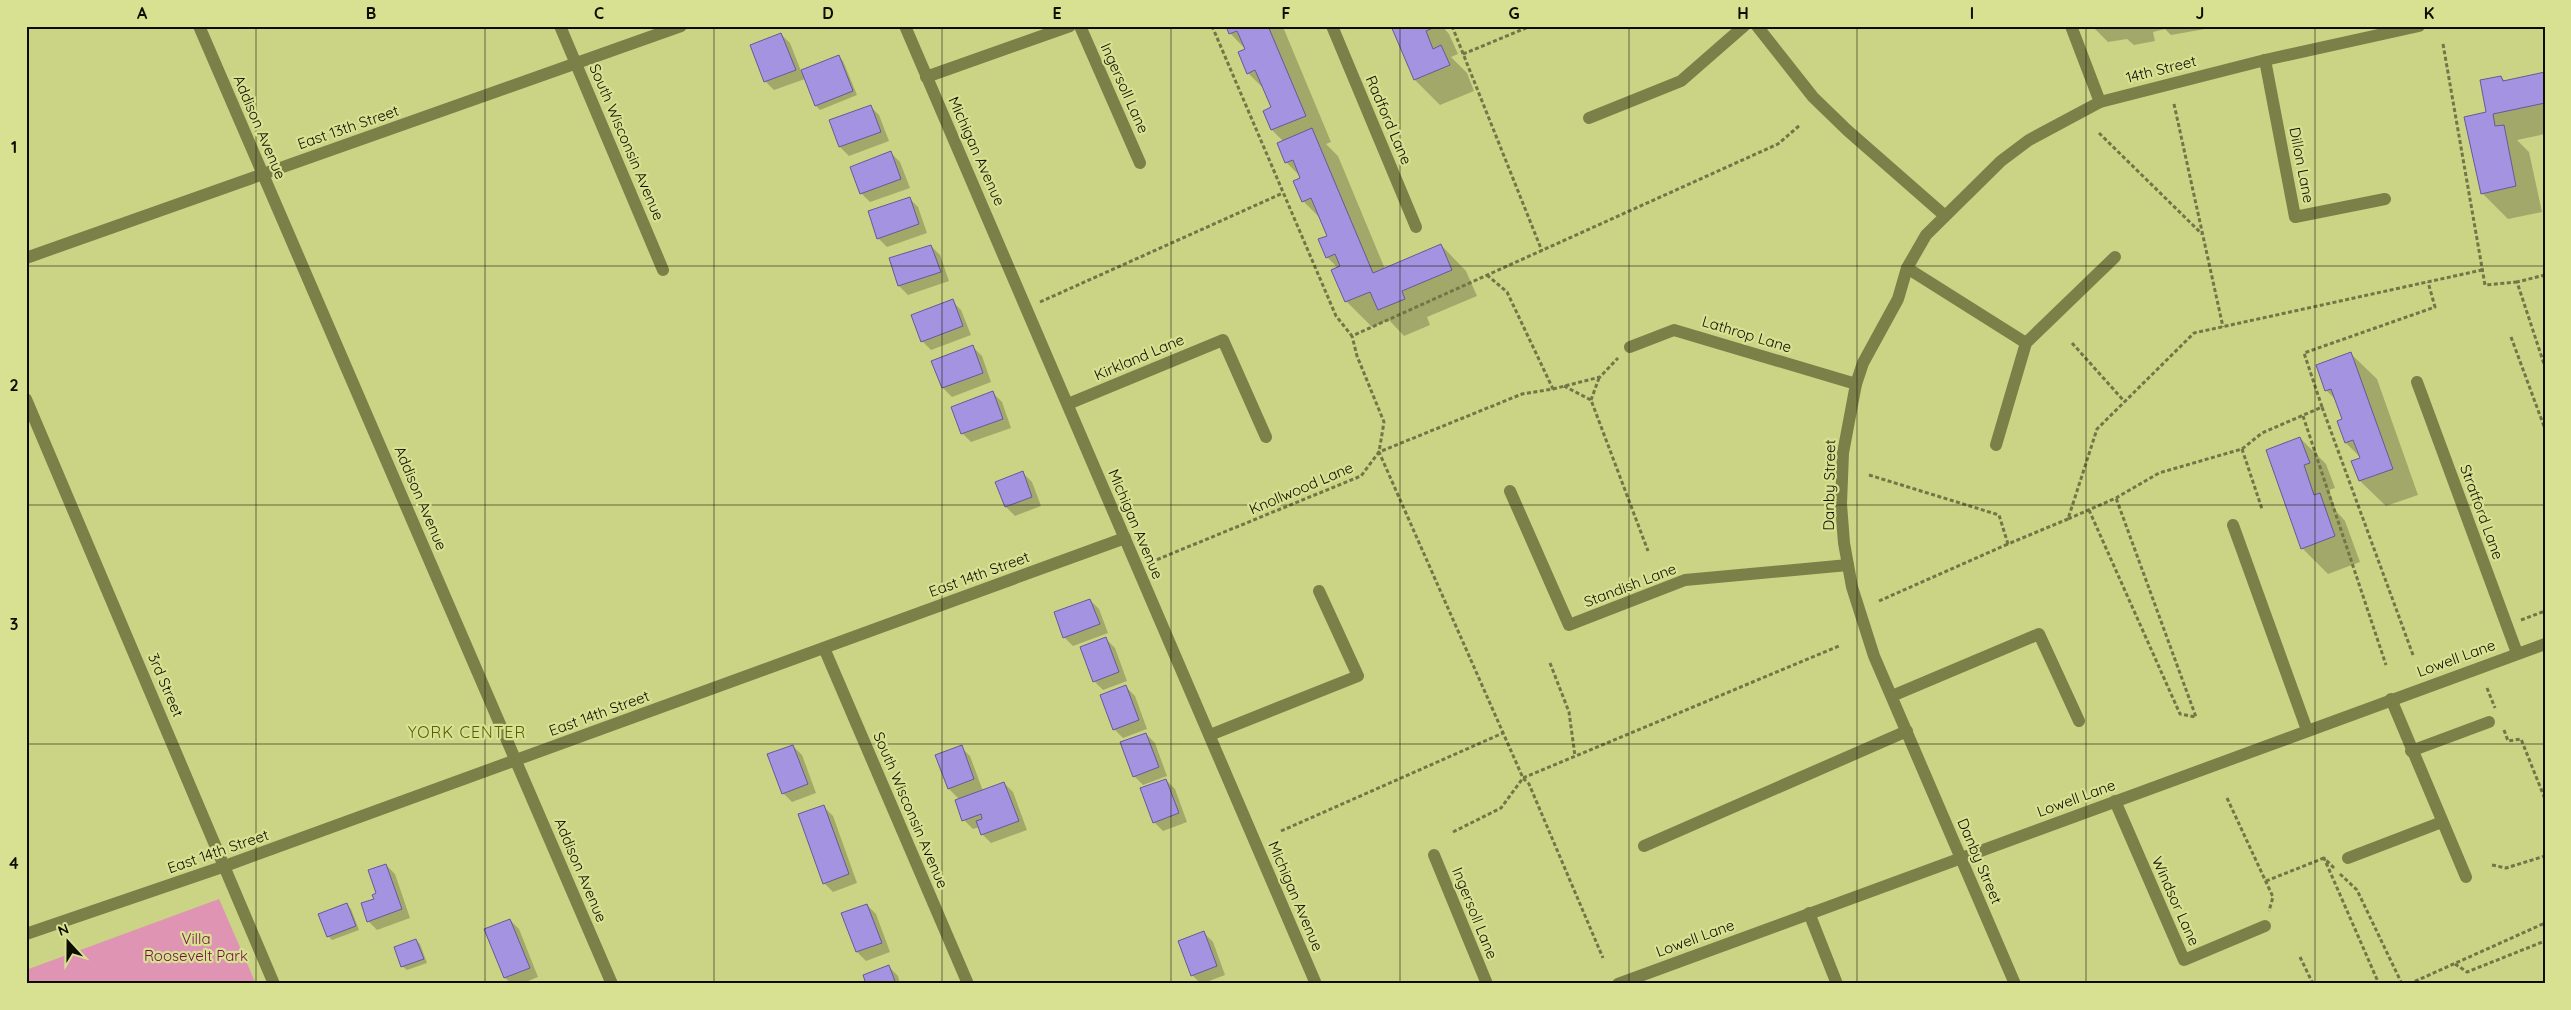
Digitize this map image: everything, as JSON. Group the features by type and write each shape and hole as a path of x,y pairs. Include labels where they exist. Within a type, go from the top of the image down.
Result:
{"street":[{"name":"Addison Avenue","path":"199,26 612,984"},
{"name":"South Wisconsin Avenue","path":"560,26 663,270"},
{"name":"East 13th Street","path":"26,258 681,26"},
{"name":"Michigan Avenue","path":"905,26 1316,984"},
{"path":"926,77 1070,26"},
{"name":"Ingersoll Lane","path":"1080,26 1140,164"},
{"name":"Radford Lane","path":"1332,26 1416,227"},
{"path":"1589,118 1681,81 1744,26"},
{"path":"1757,26 1814,97 1847,130 1944,215"},
{"path":"2071,26 2100,102"},
{"name":"14th Street","path":"1944,215 2001,161 2029,140 2100,102 2265,60 2419,26"},
{"name":"Dillon Lane","path":"2265,60 2296,217 2384,199"},
{"name":"Danby Street","path":"1944,215 1926,235 1907,268 1898,299 1863,363 1856,384 1843,453 1842,504 1848,565 1861,619 2015,984"},
{"path":"1996,445 2026,343 2115,258"},
{"path":"1907,268 2026,343"},
{"name":"Lathrop Lane","path":"1630,346 1674,330 1856,384"},
{"name":"Kirkland Lane","path":"1068,404 1222,340 1266,437"},
{"name":"Stratford Lane","path":"2417,382 2517,653"},
{"name":"3rd Street","path":"26,399 274,984"},
{"name":"Standish Lane","path":"1510,492 1569,625 1685,580 1848,565"},
{"path":"2233,525 2307,730"},
{"name":"East 14th Street","path":"26,934 225,866 1125,538"},
{"path":"1210,735 1358,676 1319,591"},
{"path":"1892,696 2039,634 2079,721"},
{"name":"Lowell Lane","path":"1618,984 2545,644"},
{"name":"South Wisconsin Avenue","path":"824,648 968,984"},
{"path":"2391,699 2411,751 2466,877"},
{"path":"2411,751 2496,720"},
{"path":"1644,846 1907,731"},
{"name":"Windsor Lane","path":"2115,802 2184,960 2263,920"},
{"path":"2348,858 2442,822"},
{"name":"Ingersoll Lane","path":"1434,855 1487,984"},
{"path":"1809,913 1837,984"}],"path":[{"path":"1212,26 1336,316 1352,336 1357,356 1384,422 1380,452 1523,778 1529,784 1603,958"},
{"path":"1452,26 1542,251"},
{"path":"1463,54 1531,26"},
{"path":"2443,44 2485,285 2517,282 2545,275"},
{"path":"2174,104 2223,327"},
{"path":"1352,336 1778,144 1800,125"},
{"path":"2099,133 2202,235"},
{"path":"1039,302 1283,193"},
{"path":"2068,519 2097,428 2194,333 2482,270"},
{"path":"1487,275 1507,292 1553,389"},
{"path":"2413,655 2304,353 2435,307 2428,282"},
{"path":"2517,282 2545,367"},
{"path":"2511,337 2545,429"},
{"path":"2072,343 2124,401"},
{"path":"1591,400 1600,377 1619,357"},
{"path":"1380,452 1522,394 1553,389 1600,377"},
{"path":"1564,386 1591,400 1648,551"},
{"path":"1880,601 2116,498 2160,473 2242,449 2262,433 2322,407"},
{"path":"2302,416 2386,665"},
{"path":"2242,449 2262,509"},
{"name":"Knollwood Lane","path":"1137,567 1361,476 1380,452"},
{"path":"1868,475 1999,515 2008,544"},
{"path":"2089,510 2180,714 2196,718 2116,498"},
{"path":"2506,625 2545,611"},
{"path":"1453,832 1501,808 1523,778 1839,646"},
{"path":"1550,663 1569,712 1574,756"},
{"path":"2487,688 2496,720 2508,741 2521,739 2545,799"},
{"path":"1282,831 1503,733"},
{"path":"2227,798 2273,897 2269,911 2263,920"},
{"path":"2492,865 2506,868 2545,856"},
{"path":"2266,881 2324,858"},
{"path":"2324,858 2379,984"},
{"path":"2324,858 2357,890 2402,984"},
{"path":"2409,984 2545,923"},
{"path":"2455,964 2467,972 2545,940"},
{"path":"2300,957 2313,984"}],"green space":[{"name":"Villa Roosevelt Park","path":"219,899 256,984 26,984 26,970"}],"building":[{"path":"1226,26 1268,26 1306,116 1271,130 1263,111 1271,107 1255,70 1247,74 1238,52 1245,49 1237,31 1229,34"},
{"path":"1391,26 1432,26 1433,28 1426,31 1433,49 1441,45 1450,65 1414,80"},
{"path":"781,33 796,70 764,82 750,45"},
{"path":"839,55 853,91 815,106 801,70"},
{"path":"2545,72 2545,103 2493,114 2495,126 2504,125 2516,186 2481,194 2464,117 2486,112 2480,80 2501,76 2503,81"},
{"path":"871,105 881,132 839,147 829,120"},
{"path":"1312,128 1373,273 1441,244 1452,270 1402,291 1405,299 1378,310 1370,292 1345,302 1331,270 1340,266 1335,254 1326,258 1318,239 1327,236 1311,198 1302,202 1293,181 1300,178 1293,160 1285,163 1277,143"},
{"path":"891,151 901,179 860,194 850,167"},
{"path":"910,197 919,224 877,239 868,211"},
{"path":"931,245 941,272 898,286 889,258"},
{"path":"953,299 963,326 921,342 911,315"},
{"path":"973,345 983,373 942,388 931,361"},
{"path":"2351,352 2393,469 2359,481 2351,461 2360,458 2353,440 2345,443 2337,421 2342,419 2331,389 2325,391 2316,365"},
{"path":"993,391 1003,419 961,434 951,407"},
{"path":"2300,437 2310,463 2304,465 2314,495 2320,493 2335,536 2301,549 2266,450"},
{"path":"1023,471 1032,497 1005,507 995,482"},
{"path":"1090,599 1100,624 1063,638 1054,612"},
{"path":"1106,637 1119,672 1093,682 1080,647"},
{"path":"1126,685 1139,720 1113,730 1100,695"},
{"path":"1146,733 1159,767 1133,777 1120,742"},
{"path":"793,745 808,784 782,794 767,754"},
{"path":"962,745 974,779 948,789 935,755"},
{"path":"1166,779 1179,813 1153,823 1140,788"},
{"path":"1004,782 1019,821 981,835 976,821 982,819 981,814 962,821 955,800"},
{"path":"824,805 849,874 823,884 798,814"},
{"path":"386,864 402,909 367,922 361,903 374,899 372,895 376,893 368,870"},
{"path":"347,903 356,926 327,937 318,914"},
{"path":"867,904 882,943 856,952 841,913"},
{"path":"510,919 530,968 504,978 484,929"},
{"path":"1204,931 1217,966 1191,976 1178,941"},
{"path":"416,939 424,959 401,967 394,947"},
{"path":"889,965 896,984 866,984 863,975"}],"district":[{"name":"YORK CENTER","path":"467,732"}]}
